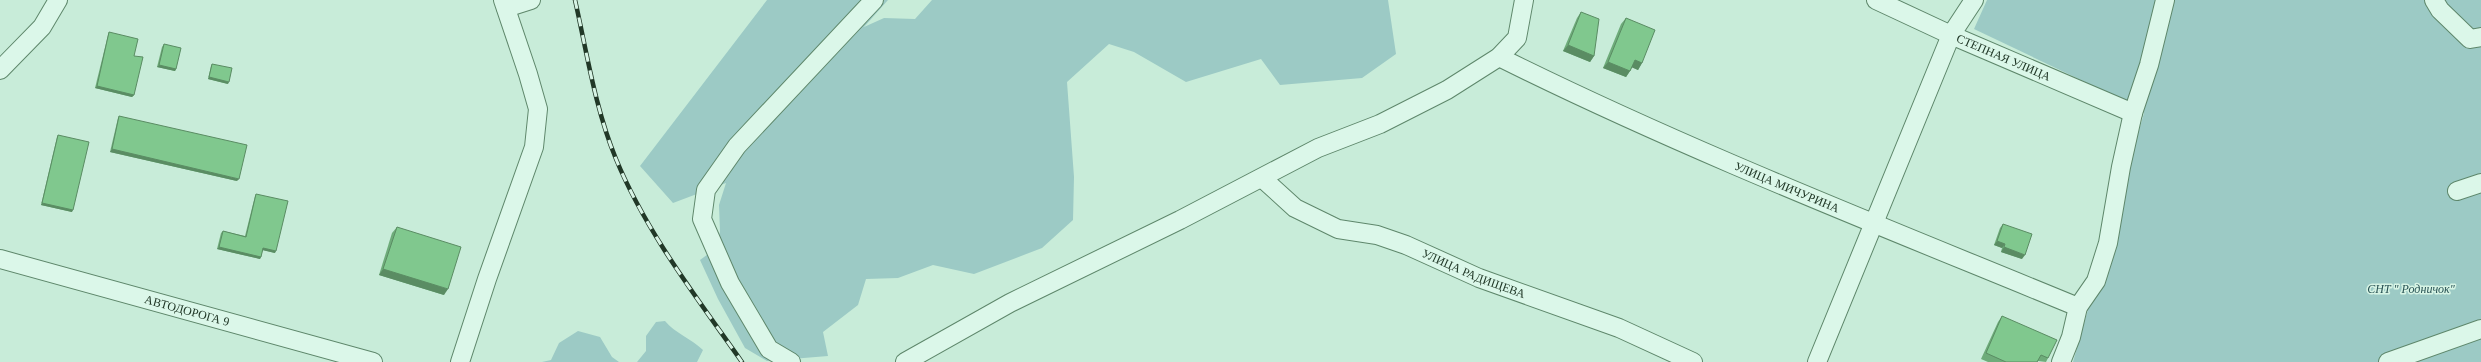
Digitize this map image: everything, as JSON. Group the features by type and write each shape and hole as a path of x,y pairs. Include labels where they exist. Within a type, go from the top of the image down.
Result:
{"street":[{"path":"0,70 42,27 58,0"},
{"path":"460,362 534,147 538,109 504,4 531,0"},
{"path":"791,362 769,349 730,283 702,219 706,190 737,146 874,0"},
{"path":"913,361 1010,303 1262,178 1318,148 1380,124 1447,90 1499,58 1517,38 1524,0"},
{"name":"СТЕПНАЯ УЛИЦА","path":"1876,0 1951,35 2133,113"},
{"path":"1817,362 1872,224 1951,35 1974,0"},
{"path":"2061,362 2071,337 2078,307 2096,281 2108,243 2121,167 2133,113 2149,65 2165,0"},
{"path":"2434,0 2440,10 2470,39 2481,37"},
{"name":"УЛИЦА МИЧУРИНА","path":"1499,58 1574,94 1872,224 2078,307"},
{"name":"УЛИЦА РАДИЩЕВА","path":"1262,178 1295,208 1338,229 1377,236 1406,245 1479,278 1619,328 1693,362"},
{"path":"2457,191 2481,183"},
{"name":"АВТОДОРОГА 9","path":"0,259 373,362"},
{"path":"2388,362 2481,329"}],"green space":[{"path":"767,0 888,0 864,27 884,18 915,19 932,0 1388,0 1396,54 1362,78 1280,85 1261,59 1186,82 1134,52 1109,44 1067,82 1074,177 1073,220 1042,248 974,274 933,265 898,278 866,279 858,305 823,332 828,356 767,361 745,348 718,299 700,260 715,249 720,232 719,205 726,183 673,203 640,166"},
{"name":"СНТ \" Родничок\"","path":"1987,0 2481,0 2481,362 2073,362 2144,113 2125,101 1974,29"},
{"path":"665,321 673,329 703,350 697,362 637,362 646,351 646,336 656,322"},
{"path":"578,331 600,337 612,357 619,362 542,362 551,360 559,343"}],"building":[{"path":"1581,12 1599,19 1594,56 1568,45"},
{"path":"1626,18 1655,30 1642,63 1635,60 1630,71 1608,62"},
{"path":"109,32 138,39 134,56 143,57 134,95 97,86"},
{"path":"164,44 181,48 176,69 159,65"},
{"path":"212,64 232,68 229,82 209,77"},
{"path":"119,116 247,145 239,179 112,149"},
{"path":"58,135 89,142 73,210 42,203"},
{"path":"256,194 288,201 276,251 263,248 261,257 219,247 223,231 246,237"},
{"path":"2003,224 2032,234 2025,255 2004,247 2005,244 1997,241"},
{"path":"397,227 461,247 448,289 383,269"},
{"path":"2002,316 2057,340 2048,358 2041,355 2037,362 2006,362 1986,353"}],"railway":[{"path":"575,0 602,120 616,159 628,186 642,213 673,264 742,362"}]}
